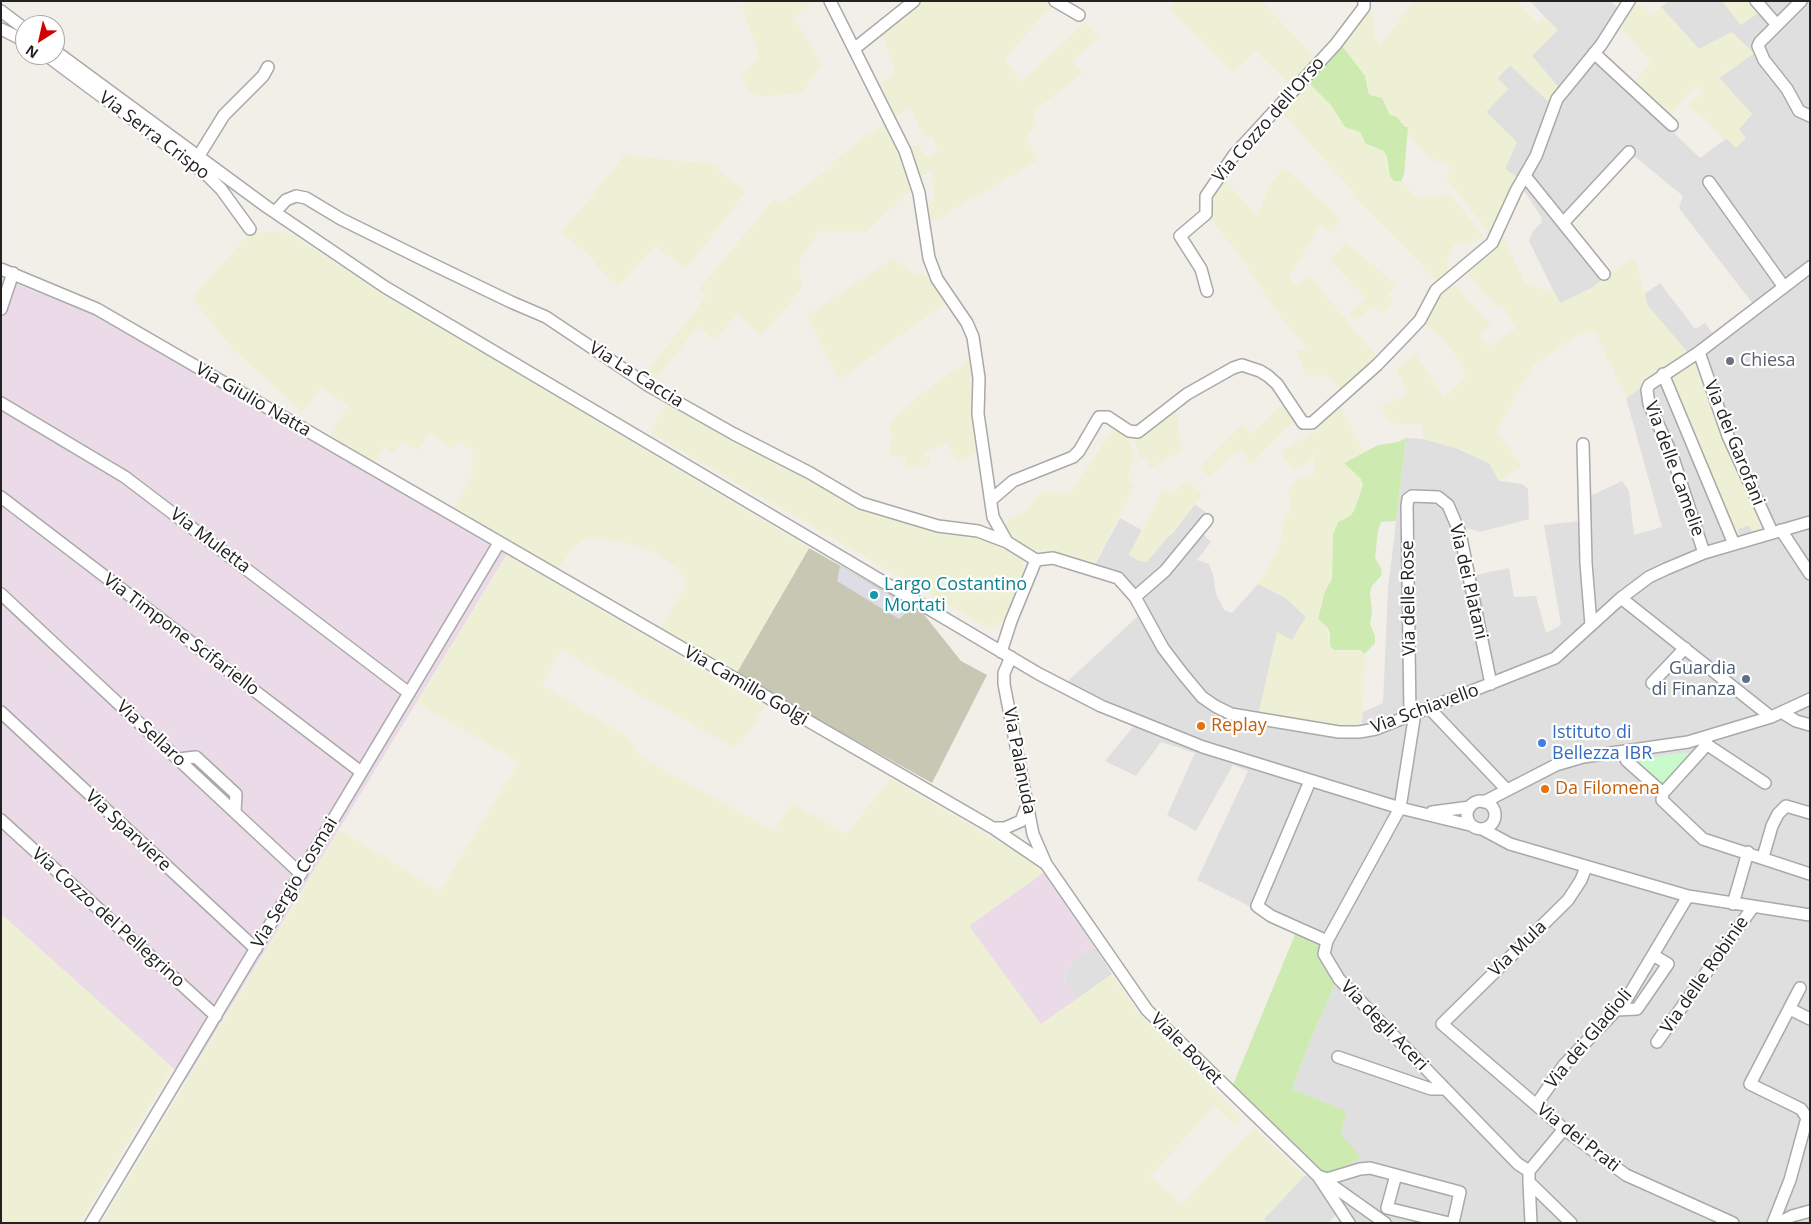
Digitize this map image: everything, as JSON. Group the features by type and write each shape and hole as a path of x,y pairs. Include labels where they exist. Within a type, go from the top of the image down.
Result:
{"street":[{"path":"830,1 905,151 919,193 929,258 937,279 967,324 973,337 979,378 978,414 993,517 1007,542 1036,560"},
{"path":"854,48 914,1"},
{"path":"1055,1 1079,15"},
{"name":"Via Cozzo dell'Orso","path":"1207,291 1201,269 1180,236 1206,214 1206,196 1234,155 1336,44 1364,7 1364,1"},
{"path":"992,500 1012,481 1073,457 1079,451 1099,417 1108,417 1129,431 1138,432 1187,394 1233,368 1242,366 1260,371 1268,376 1277,384 1304,424 1312,423 1377,365 1409,332 1420,320 1436,290 1492,243 1545,136 1557,99 1594,52 1629,1"},
{"path":"1756,1 1777,25"},
{"path":"1801,1 1760,42 1759,50 1787,89 1799,111 1810,116"},
{"path":"1,11 15,22"},
{"path":"1,29 15,36"},
{"path":"1594,52 1672,125"},
{"path":"65,58 198,157 385,288 1006,655 1101,706 1203,748 1400,808 1470,825 1510,844 1586,867 1688,896 1810,915"},
{"name":"Via Serra Crispo","path":"59,65 207,175 221,189 250,228"},
{"path":"198,157 224,115 263,76 268,67"},
{"path":"1563,224 1629,152"},
{"path":"1525,176 1604,274"},
{"path":"1709,182 1784,287"},
{"name":"Via La Caccia","path":"275,212 286,200 296,196 306,198 341,219 428,262 511,302 546,316 642,382 734,434 810,473 861,503 938,526 978,531 1007,542"},
{"path":"1734,544 1663,374 1699,352 1810,267"},
{"name":"Via Giulio Natta","path":"1,269 97,309 499,543"},
{"path":"1,309 13,273"},
{"name":"Via dei Garofani","path":"1699,352 1728,436 1776,531 1810,574"},
{"name":"Via delle Camelie","path":"1663,374 1649,385 1647,390 1649,404 1672,455 1704,553"},
{"name":"Via Muletta","path":"1,403 125,477 409,693"},
{"path":"1583,444 1586,563 1591,626"},
{"name":"Via delle Rose","path":"1412,714 1407,506 1408,498 1412,496 1426,497"},
{"name":"Via Timpone Scifariello","path":"1,497 361,772"},
{"name":"Via dei Platani","path":"1426,497 1438,497 1448,505 1460,533 1491,684"},
{"path":"1135,597 1165,571 1207,520"},
{"name":"Via Schiavello","path":"1036,560 1053,558 1118,578 1135,597 1163,648 1202,697 1230,714 1339,732 1376,729 1555,658 1621,598 1649,577 1704,553 1810,522"},
{"name":"Via Sergio Cosmai","path":"91,1223 499,543"},
{"name":"Via Camillo Golgi","path":"499,543 993,828 1046,864"},
{"name":"Via Palanuda","path":"1036,560 1011,621 1004,684 1033,834 1046,864"},
{"name":"Via Sellaro","path":"1,594 301,874"},
{"path":"1621,598 1771,717"},
{"path":"1652,683 1685,648"},
{"path":"1470,825 1467,814 1470,807 1476,802 1484,802 1556,765 1583,757 1706,741 1783,713 1810,699"},
{"path":"1429,708 1507,790"},
{"name":"Via Sparviere","path":"1,712 256,949"},
{"path":"1783,713 1796,721 1810,725"},
{"path":"1310,781 1257,906 1272,916 1326,941 1400,808 1412,714"},
{"path":"1706,741 1765,783"},
{"path":"1706,741 1663,793 1662,800 1703,839 1748,852 1810,874"},
{"path":"1622,752 1627,761 1663,793"},
{"path":"1482,830 1490,826 1502,802 1518,785"},
{"path":"993,828 1005,828 1021,821 1028,801"},
{"path":"1484,802 1491,806 1500,833 1510,844"},
{"path":"1763,857 1772,826 1778,814 1786,806 1810,813"},
{"path":"1425,813 1470,807"},
{"name":"Via Cozzo del Pellegrino","path":"1,820 216,1016"},
{"path":"1733,904 1748,852"},
{"name":"Viale Bovet","path":"1046,864 1147,1010 1318,1176 1348,1220"},
{"name":"Via Mula","path":"1442,1024 1568,900 1581,880 1586,867"},
{"name":"Via dei Gladioli","path":"1536,1105 1564,1065 1626,1000 1688,896"},
{"name":"Via delle Robinie","path":"1657,1042 1753,907"},
{"name":"Via degli Aceri","path":"1326,941 1324,954 1339,979 1529,1177 1570,1223"},
{"path":"1617,1010 1637,1009 1668,964 1653,954"},
{"path":"1773,1223 1790,1180 1807,1118 1801,1109 1750,1084 1800,988"},
{"path":"1790,1009 1810,1019"},
{"name":"Via dei Prati","path":"1442,1024 1564,1129 1626,1175 1733,1223"},
{"path":"1338,1057 1431,1089 1445,1089"},
{"path":"1531,1223 1529,1177 1564,1129"},
{"path":"1318,1176 1327,1179 1335,1178 1360,1169 1370,1168 1460,1192 1453,1223"},
{"path":"1348,1196 1348,1182 1360,1169"},
{"path":"1396,1175 1388,1208 1449,1223"},
{"path":"1318,1176 1385,1223"},
{"path":"1348,1220 1352,1209 1374,1215"},
{"path":"1779,1223 1792,1216 1810,1211"}],"shaded area":[{"path":"749,1 811,1 793,20 799,25 821,65 801,93 760,97 749,91 741,78 759,56 742,7"},
{"path":"916,1 1048,1 1051,3 1050,7 1005,59 1021,82 1085,22 1099,38 1072,61 1083,73 1034,111 1037,126 1027,134 1027,139 1037,157 1037,161 939,218 927,221 925,206 934,200 932,169 918,179 908,151 911,146 918,144 925,155 930,156 938,150 932,137 923,137 910,107 893,119 878,86 895,72 881,29"},
{"path":"1175,1 1262,1 1316,59 1291,86 1256,51 1234,72 1169,9"},
{"path":"1414,1 1517,1 1538,24 1545,17 1558,30 1532,56 1559,88 1548,101 1510,65 1497,78 1508,89 1486,112 1517,142 1505,169 1519,178 1492,237 1446,178 1451,166 1438,159 1435,164 1408,135 1402,121 1390,115 1385,103 1369,95 1367,82 1340,43 1368,6 1373,15 1374,36 1380,45"},
{"path":"1530,1 1610,1 1624,14 1601,52 1677,123 1673,132 1700,158 1739,129 1752,114 1719,78 1754,53 1699,49 1661,7 1669,1 1722,1 1741,25 1758,13 1748,1 1810,1 1810,1223 1340,1223 1336,1215 1329,1223 1267,1223 1263,1220 1304,1176 1325,1174 1341,1134 1345,1111 1292,1089 1312,1036 1335,984 1320,960 1319,949 1297,930 1197,880 1248,771 1233,765 1196,831 1167,815 1195,753 1161,742 1136,776 1105,761 1142,716 1076,687 1068,681 1138,616 1132,602 1117,584 1091,572 1120,518 1142,530 1129,555 1172,534 1195,504 1213,518 1202,533 1211,542 1197,560 1209,564 1216,594 1224,610 1232,613 1258,584 1286,598 1306,617 1292,641 1277,632 1361,713 1383,703 1388,589 1406,438 1423,439 1456,448 1489,463 1499,481 1522,484 1528,489 1529,519 1480,532 1463,527 1475,575 1509,568 1514,597 1536,596 1546,633 1561,625 1544,525 1579,521 1579,509 1584,499 1622,481 1629,491 1634,535 1662,527 1626,398 1665,371 1737,529 1750,525 1753,534 1766,530 1693,359 1648,306 1643,295 1660,283 1695,329 1705,323 1713,334 1753,304 1679,208 1683,196 1633,155 1571,222 1610,273 1592,288 1560,304 1529,241 1533,231 1541,223 1542,218 1523,189 1505,169 1516,142 1486,112 1508,89 1497,78 1510,65 1548,101 1559,88 1532,56 1557,30"},
{"path":"1634,1 1637,1 1652,16 1661,7 1699,49 1732,32 1754,53 1719,78 1752,114 1739,129 1746,138 1736,148 1726,138 1723,140 1706,120 1687,107 1703,91 1697,85 1669,115 1634,82 1651,62 1618,25"},
{"path":"1722,1 1748,1 1758,13 1741,25"},
{"path":"1308,82 1331,105 1351,130 1360,132 1366,144 1371,148 1384,151 1387,163 1416,197 1451,195 1485,238 1454,245 1446,266 1452,272 1439,283 1355,197 1356,195 1279,109"},
{"path":"886,123 907,165 912,189 866,232 819,231 801,259 799,268 802,289 761,336 737,314 715,340 698,327 651,384 642,378 707,295 699,289 774,199 781,204 829,168 835,160 859,141"},
{"path":"624,155 712,164 746,192 686,269 655,246 618,286 595,265 595,261 561,232 589,199 593,197 595,191"},
{"path":"1284,167 1342,219 1332,234 1320,225 1289,278 1297,286 1309,275 1378,358 1342,392 1327,375 1307,377 1296,351 1307,349 1273,307 1250,270 1208,215 1208,201 1222,177 1257,216 1271,182"},
{"path":"281,231 296,238 359,278 809,548 736,674 660,629 688,581 676,567 653,552 634,545 595,538 582,541 572,549 557,570 454,508 472,475 473,451 458,442 451,450 430,433 417,451 402,441 393,453 384,447 374,462 330,435 348,405 321,388 302,412 233,349 192,298 245,238 260,232"},
{"path":"1501,232 1525,283 1554,292 1560,303 1592,288 1610,273 1632,259 1635,260 1648,306 1690,355 1626,398 1594,330 1580,334 1533,365 1497,431 1522,467 1499,481 1489,463 1456,448 1423,439 1421,424 1395,424 1388,419 1380,407 1407,394 1397,368 1416,354 1444,398 1466,377 1461,363 1441,337 1422,323 1434,298 1451,282 1492,325 1480,334 1488,346 1516,329 1502,305 1497,308 1465,270"},
{"path":"1346,242 1396,285 1388,295 1394,301 1382,314 1374,306 1355,321 1349,314 1366,298 1329,260"},
{"path":"893,258 911,272 931,278 948,301 839,380 807,315"},
{"path":"1,278 100,317 507,554 186,1080 1,914"},
{"path":"971,358 978,451 962,462 953,456 948,443 925,452 924,457 930,457 929,464 913,468 906,467 905,457 890,456 889,442 893,439 889,424 922,393"},
{"path":"1693,359 1766,530 1753,534 1749,525 1738,529 1740,539 1736,541 1666,374"},
{"path":"1284,401 1296,420 1250,466 1242,449 1238,453 1236,451 1209,477 1199,468 1241,425 1253,433"},
{"path":"666,402 829,491 848,504 946,534 983,537 1016,554 1023,561 1024,571 1020,592 1005,620 990,629 659,438 653,433 652,428"},
{"path":"1339,403 1364,451 1344,463 1361,479 1363,485 1354,511 1350,516 1338,522 1333,535 1332,579 1325,591 1319,619 1327,627 1329,639 1340,652 1360,650 1365,654 1362,724 1351,727 1325,727 1258,716 1277,632 1292,640 1306,617 1286,598 1258,584 1279,548 1285,517 1289,512 1290,496 1288,490 1297,479 1311,476 1315,469 1313,455 1310,460 1293,470 1281,452 1312,432 1316,435 1312,428"},
{"path":"1175,407 1182,450 1150,469 1147,458 1141,459 1134,442"},
{"path":"1115,426 1132,444 1133,458 1128,480 1133,483 1134,487 1095,564 1032,549 1010,538 1004,530 1009,518 1026,511 1041,492 1070,493"},
{"path":"1187,480 1203,495 1147,562 1139,561 1129,555 1163,489 1173,494"},
{"path":"809,548 922,612 961,661 987,675 932,783 736,674"},
{"path":"507,554 765,707 741,744 732,747 561,650 542,685 630,738 639,756 774,831 792,803 847,834 890,778 1020,854 1044,872 969,926 1041,1024 1112,974 1137,1011 1242,1118 1237,1126 1214,1106 1151,1176 1182,1204 1254,1127 1304,1176 1264,1219 1267,1223 101,1223 339,830 440,891 519,762 417,703"},
{"name":"Largo Costantino Mortati","path":"840,566 912,608 899,619 837,581"},
{"path":"1044,872 1094,946 1073,960 1064,979 1077,999 1041,1025 968,926"},
{"path":"1,914 172,1067 80,1223 1,1223"},
{"path":"1094,946 1112,974 1077,999 1064,979 1073,960"}],"green space":[{"path":"1340,43 1365,76 1369,95 1382,98 1390,115 1397,117 1405,127 1408,127 1404,175 1401,181 1394,181 1390,176 1387,157 1384,151 1366,144 1360,132 1345,127 1331,105 1308,82"},
{"path":"1406,438 1396,521 1381,522 1378,531 1375,558 1382,570 1381,576 1372,586 1370,592 1372,611 1370,624 1375,636 1375,643 1365,654 1360,650 1334,650 1330,646 1330,633 1327,627 1318,619 1325,591 1332,579 1333,535 1338,522 1350,516 1354,511 1363,485 1361,479 1344,463 1378,445 1398,442"},
{"path":"1696,752 1662,786 1631,760 1675,754"},
{"path":"1297,930 1315,942 1319,949 1320,960 1335,984 1312,1036 1292,1089 1346,1111 1341,1134 1361,1158 1352,1161 1351,1169 1325,1174 1232,1087"}],"place":[{"name":"Chiesa","path":"1730,361"},
{"name":"Largo Costantino Mortati","path":"874,595"},
{"name":"Guardia di Finanza","path":"1746,679"},
{"name":"Replay","path":"1201,726"},
{"name":"Istituto di Bellezza IBR","path":"1542,743"},
{"name":"Da Filomena","path":"1545,789"}]}
